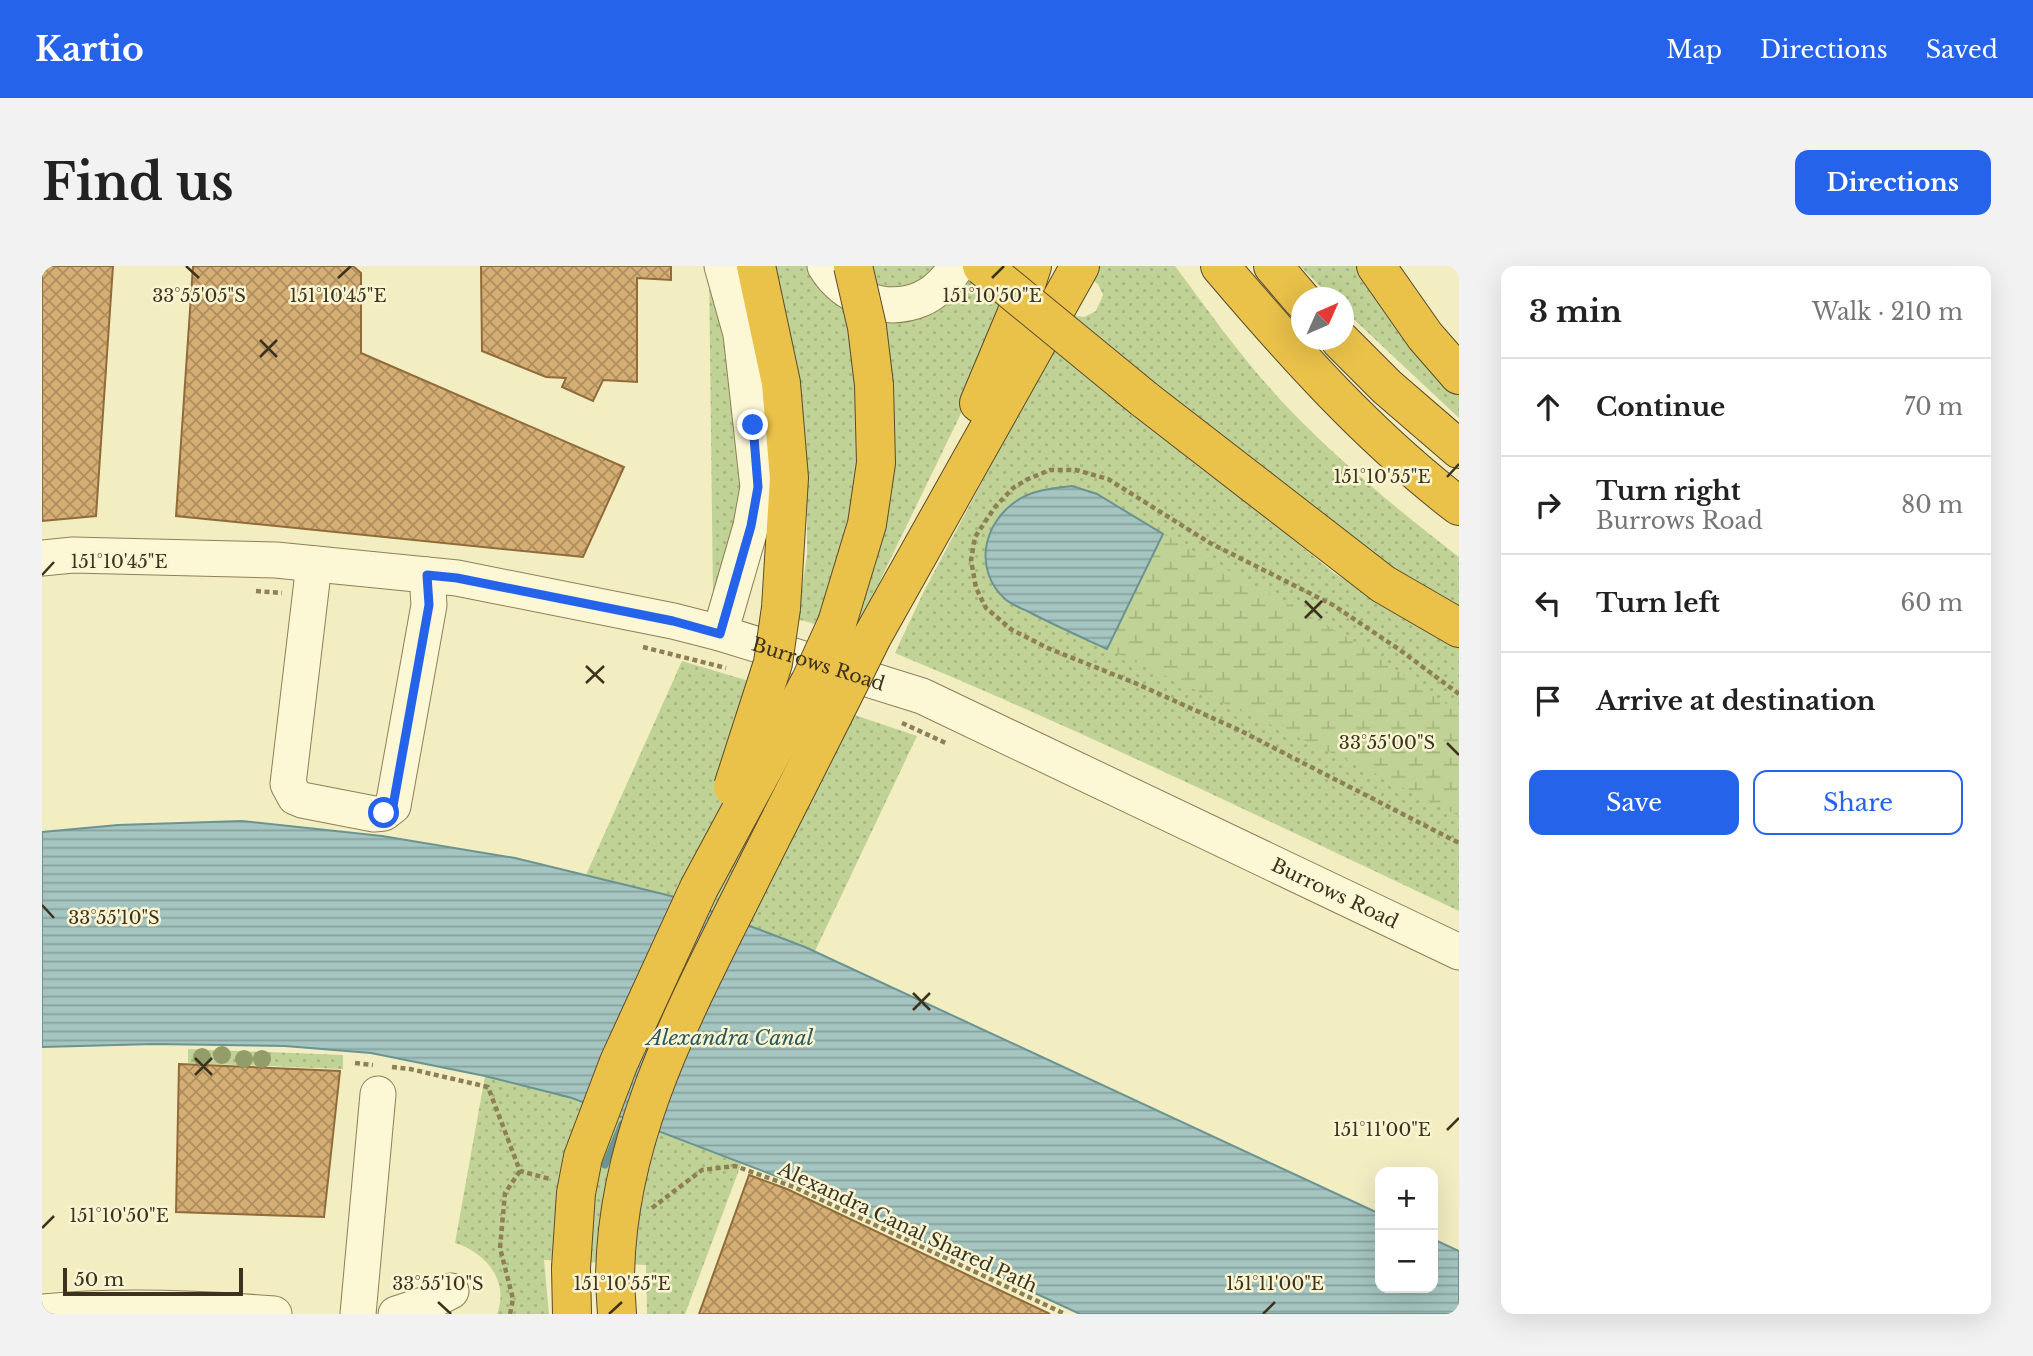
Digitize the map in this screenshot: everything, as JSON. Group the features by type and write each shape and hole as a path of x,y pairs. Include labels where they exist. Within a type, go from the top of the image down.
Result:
{"highway":[{"path":"699,888 773,663 782,608 789,478 781,383 755,266"},
{"path":"572,1314 572,1230 583,1157 619,1062 699,888 811,680 837,623 867,524 876,463 874,385 867,327 853,266"},
{"path":"982,266 1144,399 1383,584 1459,628"},
{"path":"872,637 934,497 989,384 1032,266"},
{"path":"1220,266 1287,345 1358,418 1459,506"},
{"path":"1273,266 1291,288"},
{"path":"1376,266 1425,336 1459,375"},
{"path":"616,1298 615,1245 622,1196 641,1119 656,1076 691,998 872,637 1076,273"},
{"path":"1350,350 1387,387 1459,449"}],"street":[{"path":"720,634 751,526 758,487 741,334 722,266"},
{"path":"825,266 845,289 866,302 896,305 921,299 943,284 957,266"},
{"name":"Burrows Road","path":"42,558 73,555 276,560 457,578 673,621 720,634 922,696 1459,952"},
{"path":"314,564 288,784 295,797 302,800 374,814 384,813 393,806 429,605 427,575"},
{"path":"358,1314 378,1094"},
{"path":"407,1313 452,1291"},
{"path":"42,1312 125,1308 274,1314"}],"path":[{"path":"1459,694 1333,605 1210,543 1108,479 1076,470 1050,470 1028,479 1013,488 975,537 971,561 976,588 986,608 1012,630 1239,730 1459,843"},
{"path":"355,1063 410,1069 488,1087 520,1171"},
{"name":"Alexandra Canal Shared Path","path":"640,1205 653,1208 702,1170 735,1166 794,1187 1065,1314"},
{"path":"520,1171 560,1182"},
{"path":"510,1314 513,1299 500,1248 505,1193 520,1171"}],"green space":[{"path":"709,266 716,266 748,498 713,597"},
{"path":"766,266 812,266 858,307 969,266 1003,309 967,401 860,622 854,620 858,487 822,626 797,619 807,555 807,493"},
{"path":"838,266 947,266 911,291 878,290"},
{"path":"1073,266 1175,266 1244,357 1289,409 1371,486 1459,557 1459,617 1231,489 1334,573 1459,648 1459,911 1108,746 895,653 924,591 1071,315 1084,317 1096,311 1103,295 1098,284"},
{"path":"1300,266 1361,266 1431,364 1459,396 1459,418 1354,319 1354,287 1321,287"},
{"path":"1163,534 1361,645 1459,713 1459,816 1366,769 1107,649"},
{"path":"682,661 917,736 815,951 671,896 586,875"},
{"path":"188,1049 343,1055 343,1069 188,1063"},
{"path":"485,1076 572,1098 742,1162 685,1314 647,1314 646,1265 544,1260 549,1314 497,1314 500,1290 492,1270 476,1253 455,1243"}],"water":[{"path":"1072,486 1097,494 1163,534 1107,649 1005,599 995,588 986,562 989,535 995,523 1015,502 1042,490"},
{"name":"Alexandra Canal","path":"242,821 382,836 515,858 671,896 805,947 1375,1212 1375,1293 1438,1293 1438,1241 1459,1251 1459,1314 1080,1314 815,1191 572,1098 485,1076 371,1053 285,1046 154,1044 42,1047 42,832 118,825"}],"building":[{"path":"42,266 113,266 96,516 42,521"},
{"path":"193,266 353,266 361,273 361,353 624,467 583,557 176,516"},
{"path":"481,266 671,266 671,280 637,278 637,382 603,380 593,401 562,387 566,378 546,377 482,351"},
{"path":"179,1064 340,1071 324,1217 176,1212"},
{"path":"749,1175 787,1189 1050,1314 699,1314"}],"waterway":[{"path":"605,1165 622,1124"}],"route":[{"path":"384,813 393,806 429,605 427,575 457,578 673,621 720,634 751,526 758,487 753,425"}]}
